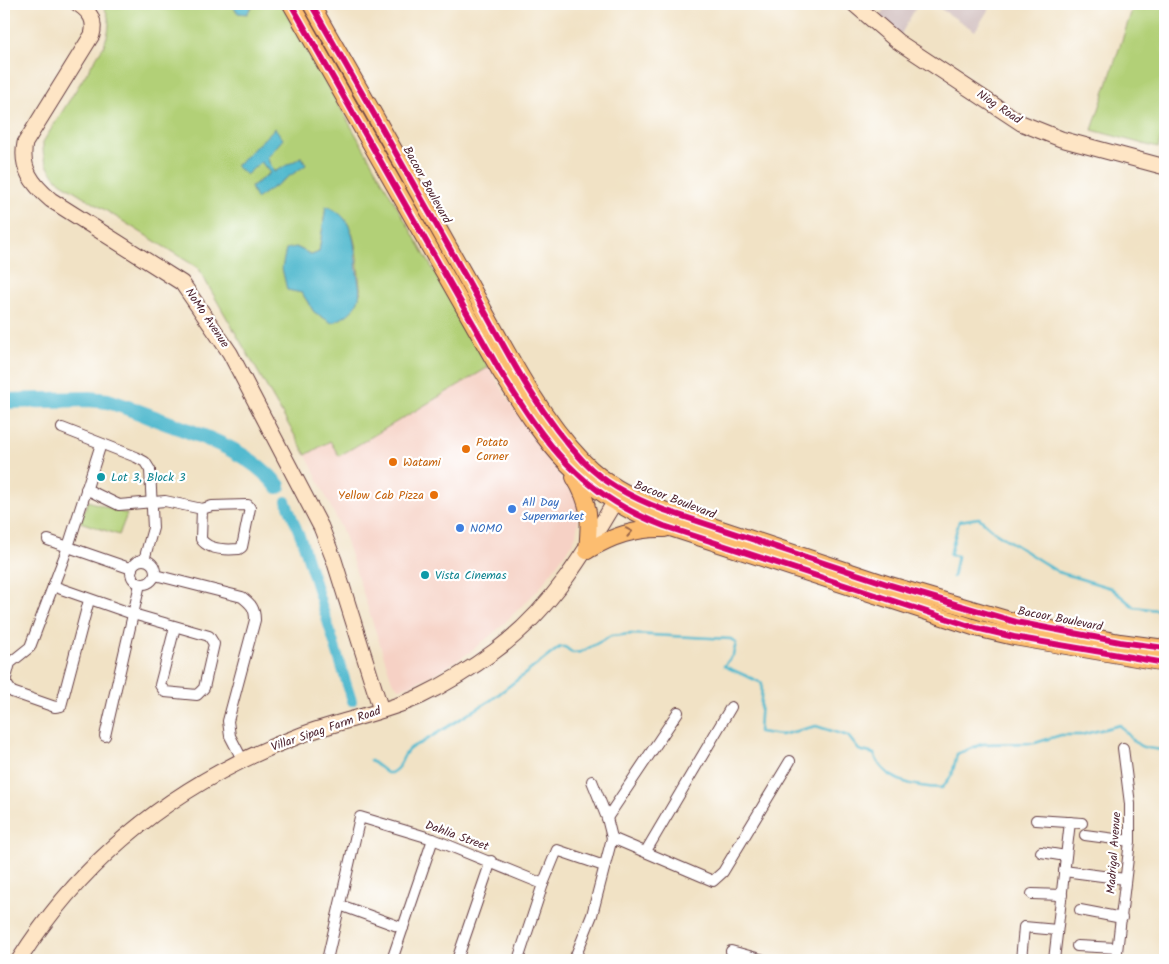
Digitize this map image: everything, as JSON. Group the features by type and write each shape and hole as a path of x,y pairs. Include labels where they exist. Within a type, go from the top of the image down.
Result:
{"main road":[{"name":"Bacoor Boulevard","path":"291,4 500,371 534,424 567,465 585,482 618,497 673,513 890,585 1016,622 1120,642 1165,648"},
{"name":"Bacoor Boulevard","path":"312,4 509,354 540,404 586,464 618,497 646,519 976,628 1014,637 1165,663"},
{"path":"567,465 588,504 590,521 587,551"},
{"path":"587,551 604,540 625,532 652,529 676,530"}],"street":[{"name":"NoMo Avenue","path":"78,4 86,9 93,18 94,27 92,35 24,143 22,158 26,172 36,187 50,200 182,283 230,353 321,527 334,560 381,710"},
{"name":"Niog Road","path":"854,4 897,41 1021,123 1060,139 1165,167"},
{"path":"62,428 145,462 150,470 153,528 144,560"},
{"path":"89,600 61,706 55,707 12,692 5,682 10,663 30,647 68,547 101,444"},
{"path":"86,490 118,504 165,501 202,509 212,506 248,505 250,508 240,550 218,548 201,539 202,509"},
{"name":"Villar Sipag Farm Road","path":"19,960 60,905 119,841 171,801 206,778 242,760 307,733 421,696 497,650 559,590 587,551 618,497"},
{"path":"48,540 132,569"},
{"path":"144,560 152,564 155,575 148,583 140,584 133,578 132,569 137,562 144,560"},
{"path":"155,575 242,597 252,604 255,611 255,620 228,720 230,736 242,760"},
{"path":"104,736 140,584"},
{"path":"53,586 133,614 205,634 213,639 214,644 204,688 197,694 165,692 160,685 176,627"},
{"path":"646,851 731,707"},
{"path":"607,818 678,712"},
{"name":"Madrigal Avenue","path":"1116,960 1130,841 1130,804 1123,748"},
{"path":"612,838 646,851 709,880 718,878 790,762"},
{"path":"574,960 592,915 612,838 607,818 592,780"},
{"name":"Dahlia Street","path":"340,905 360,817 433,839 543,884"},
{"path":"1036,820 1082,823"},
{"path":"1054,960 1070,822"},
{"path":"1085,835 1130,841"},
{"path":"392,960 433,839"},
{"path":"518,960 543,884 557,850 604,866"},
{"path":"1041,852 1066,856"},
{"path":"457,960 491,862"},
{"path":"1064,871 1125,879"},
{"path":"1032,894 1062,894"},
{"path":"327,960 340,905 403,928"},
{"path":"1080,910 1122,918"},
{"path":"1021,960 1024,927 1057,930"},
{"path":"1077,946 1117,948"},
{"path":"731,950 752,959 764,960"}],"shaded area":[{"path":"887,4 918,4 897,41 877,24"},
{"path":"933,4 992,4 975,31"},
{"name":"NOMO","path":"489,367 508,399 576,499 579,515 576,535 572,544 538,590 497,630 470,652 440,671 406,687 399,688 392,681 343,532 306,455 331,441 340,456"}],"green space":[{"path":"102,4 181,4 189,9 197,4 231,4 238,13 252,8 253,4 281,4 489,367 339,456 330,441 306,455 198,268 60,182 47,164 43,142 103,47 109,25","holes":["275,129 282,139 267,158 274,173 302,157 251,187 270,173 261,161 236,166","326,207 337,212 346,220 351,231 355,243 361,293 314,312 302,293 296,247 312,255 319,252"]},
{"path":"1134,4 1165,4 1165,125 1158,148 1092,130"},
{"path":"88,501 127,514 119,535 80,522"}],"water":[{"path":"231,4 253,4 247,14 238,13"},
{"path":"275,128 283,139 267,158 274,172 302,157 306,165 256,199 251,187 270,173 261,162 246,175 236,166"},
{"path":"326,206 343,217 352,232 360,288 358,301 354,308 346,316 332,323 314,312 302,293 287,290 282,268 286,249 296,247 312,255 319,252"}],"waterway":[{"path":"4,401 89,399 108,401 202,436 230,449 255,465 278,486"},
{"path":"286,501 302,541 352,701"},
{"path":"953,577 957,556 950,555 959,521 979,518 995,532 1058,572 1111,588 1134,607 1165,611"},
{"path":"370,760 387,773 391,773 399,765 405,753 414,746 491,700 560,647 565,647 573,653 581,652 611,636 631,634 731,639 736,643 733,655 724,666 762,683 759,732 781,735 816,726 848,736 859,750 874,754 885,771 893,777 912,784 942,788 952,775 957,754 982,744 1035,743 1061,735 1081,735 1120,725 1139,745 1165,750"}],"cycle path":[{"path":"291,4 517,398 533,422 568,464 609,499 664,526 976,628 1014,637 1165,663"},
{"path":"311,4 520,375 566,442 602,478 632,496 664,510 890,585 1016,622 1120,642 1165,648"}],"place":[{"name":"Potato Corner","path":"466,449"},
{"name":"Watami","path":"393,462"},
{"name":"Lot 3, Block 3","path":"101,477"},
{"name":"Yellow Cab Pizza","path":"434,495"},
{"name":"All Day Supermarket","path":"512,509"},
{"name":"NOMO","path":"460,528"},
{"name":"Vista Cinemas","path":"425,575"}]}
